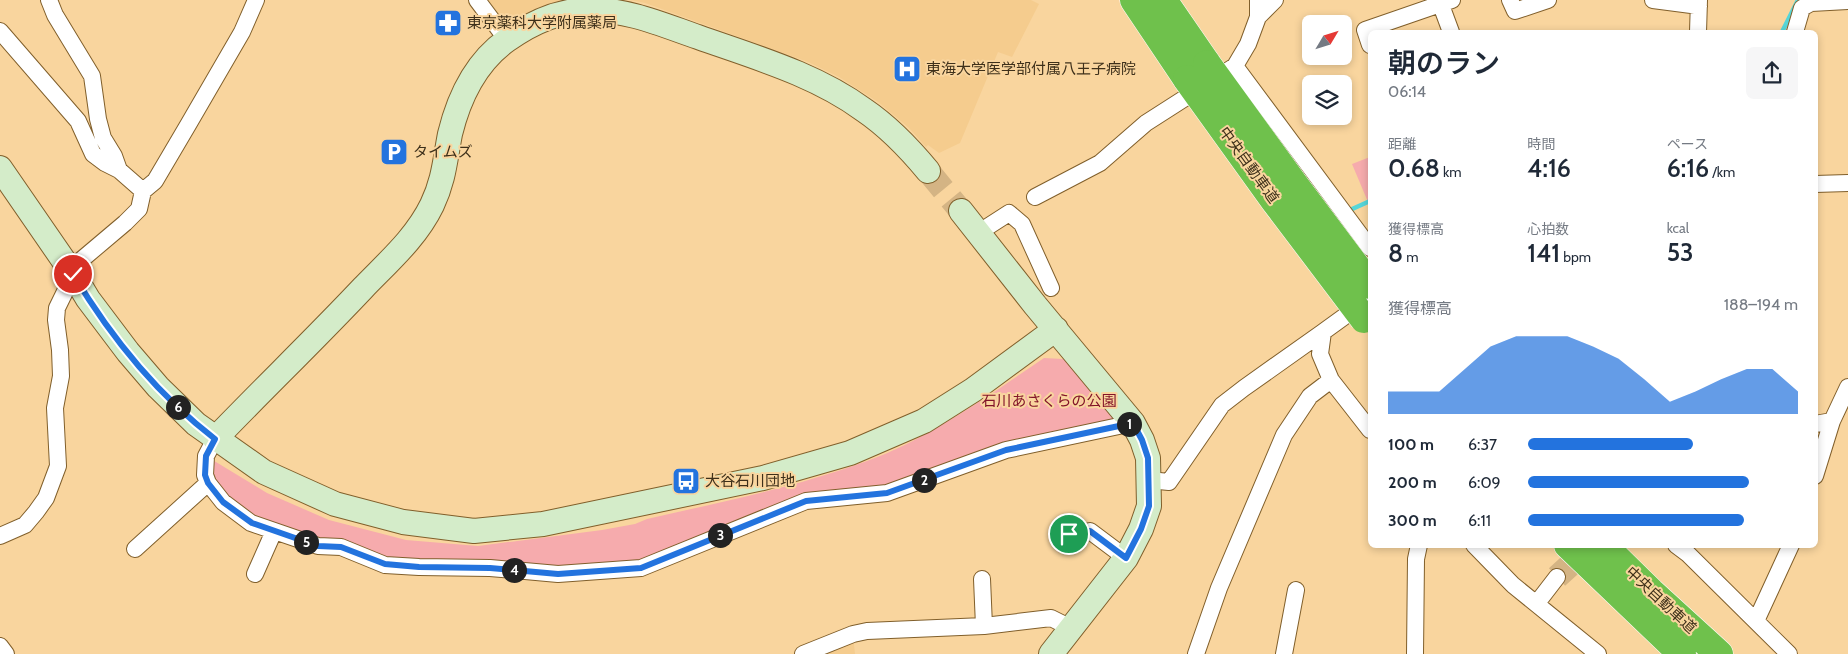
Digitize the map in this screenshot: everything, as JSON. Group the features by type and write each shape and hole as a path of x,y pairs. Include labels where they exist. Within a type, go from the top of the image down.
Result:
{"highway":[{"path":"1130,0 1150,25"},
{"name":"中央自動車道","path":"1134,0 1150,25 1197,72 1294,184 1368,282"},
{"name":"中央自動車道","path":"1163,0 1197,72 1274,200 1368,314"},
{"name":"中央自動車道","path":"1571,548 1682,654"},
{"name":"中央自動車道","path":"1606,548 1719,654"}],"street":[{"path":"49,0 55,16 92,76 103,138 114,156 119,170"},
{"path":"0,536 25,525 46,498 58,466 55,408 61,376 56,308 80,261 139,209 143,191 155,181 188,126 242,32 256,0"},
{"path":"477,0 507,40"},
{"path":"1035,197 1100,163 1146,123 1235,66 1248,44 1258,17 1258,0"},
{"path":"1258,17 1275,0"},
{"path":"1510,0 1515,11 1548,0"},
{"path":"1653,0 1699,3 1698,30"},
{"path":"1796,30 1802,8 1811,3 1848,1"},
{"path":"1368,39 1365,30 1447,2 1451,30"},
{"path":"928,171 907,146 863,109 836,92 784,67 644,18 615,12 589,10 567,12 546,18 507,40 479,66 461,96 450,136 445,169 430,208 420,224 407,242 305,349 215,439 206,456 205,475 208,483 223,502 252,523 318,546 341,547 385,564 419,567 490,568 558,574 641,568 806,501 887,493 1006,450 1133,423"},
{"path":"0,31 78,121 93,154 119,170 143,191"},
{"path":"1235,66 1368,245"},
{"path":"0,168 88,299 128,352 158,387 196,424 264,472 335,504 403,522 474,532 543,524 763,478 850,453 924,421 973,390 1056,329"},
{"path":"1818,184 1848,183"},
{"path":"961,211 1133,423 1142,440 1148,458 1149,506 1141,529 1126,558 1051,654"},
{"path":"978,233 1009,213 1022,224 1051,288"},
{"path":"1149,480 1169,482 1222,405 1244,388 1323,332 1368,314"},
{"path":"1323,332 1320,354 1331,380 1368,427"},
{"path":"1196,654 1218,588 1284,435 1310,396 1331,380"},
{"path":"1818,466 1832,421 1848,388"},
{"path":"1818,423 1832,421"},
{"path":"135,549 208,483"},
{"path":"255,574 274,531"},
{"path":"1069,534 1090,531 1126,558"},
{"path":"1415,654 1416,559 1418,548"},
{"path":"1477,548 1513,584 1598,654"},
{"path":"1685,548 1789,654"},
{"path":"1756,621 1790,548"},
{"path":"1537,603 1557,577"},
{"path":"982,579 984,626"},
{"path":"1284,654 1296,590"},
{"path":"803,654 853,634 867,631 984,626 1051,618 1071,628"},
{"path":"0,646 6,654"}],"shaded area":[{"path":"488,0 562,0 534,9 509,22 504,21"},
{"name":"東海大学医学部付属八王子病院","path":"630,0 1031,0 1039,4 1012,57 998,52 960,143 939,153 928,145 926,147 909,128 878,102 839,77 808,62 645,3"},
{"path":"853,634 855,654 803,654"}],"green space":[{"path":"1368,158 1368,202 1352,164"},
{"name":"石川あさくらの公園","path":"1044,358 1063,359 1074,367 1120,426 1006,450 887,493 806,501 641,568 419,567 318,546 223,502 206,456 267,493 329,520 406,540 478,546 635,524 647,519 813,479 867,461 914,440 959,415"}],"waterway":[{"path":"1783,30 1798,0"},
{"path":"1350,210 1368,202"}],"tunnel":[{"path":"928,171 961,211"},
{"path":"1557,577 1589,548"}],"place":[{"name":"東京薬科大学附属薬局","path":"448,23"},
{"name":"東海大学医学部付属八王子病院","path":"907,69"},
{"name":"タイムズ","path":"394,152"},
{"name":"大谷石川団地","path":"686,481"}],"route":[{"path":"73,274 88,299 128,352 158,387 196,424 215,439 206,456 205,475 208,483 223,502 252,523 318,546 341,547 385,564 419,567 490,568 558,574 641,568 806,501 887,493 1006,450 1133,423 1142,440 1148,458 1149,506 1141,529 1126,558 1090,531 1069,534"}]}
